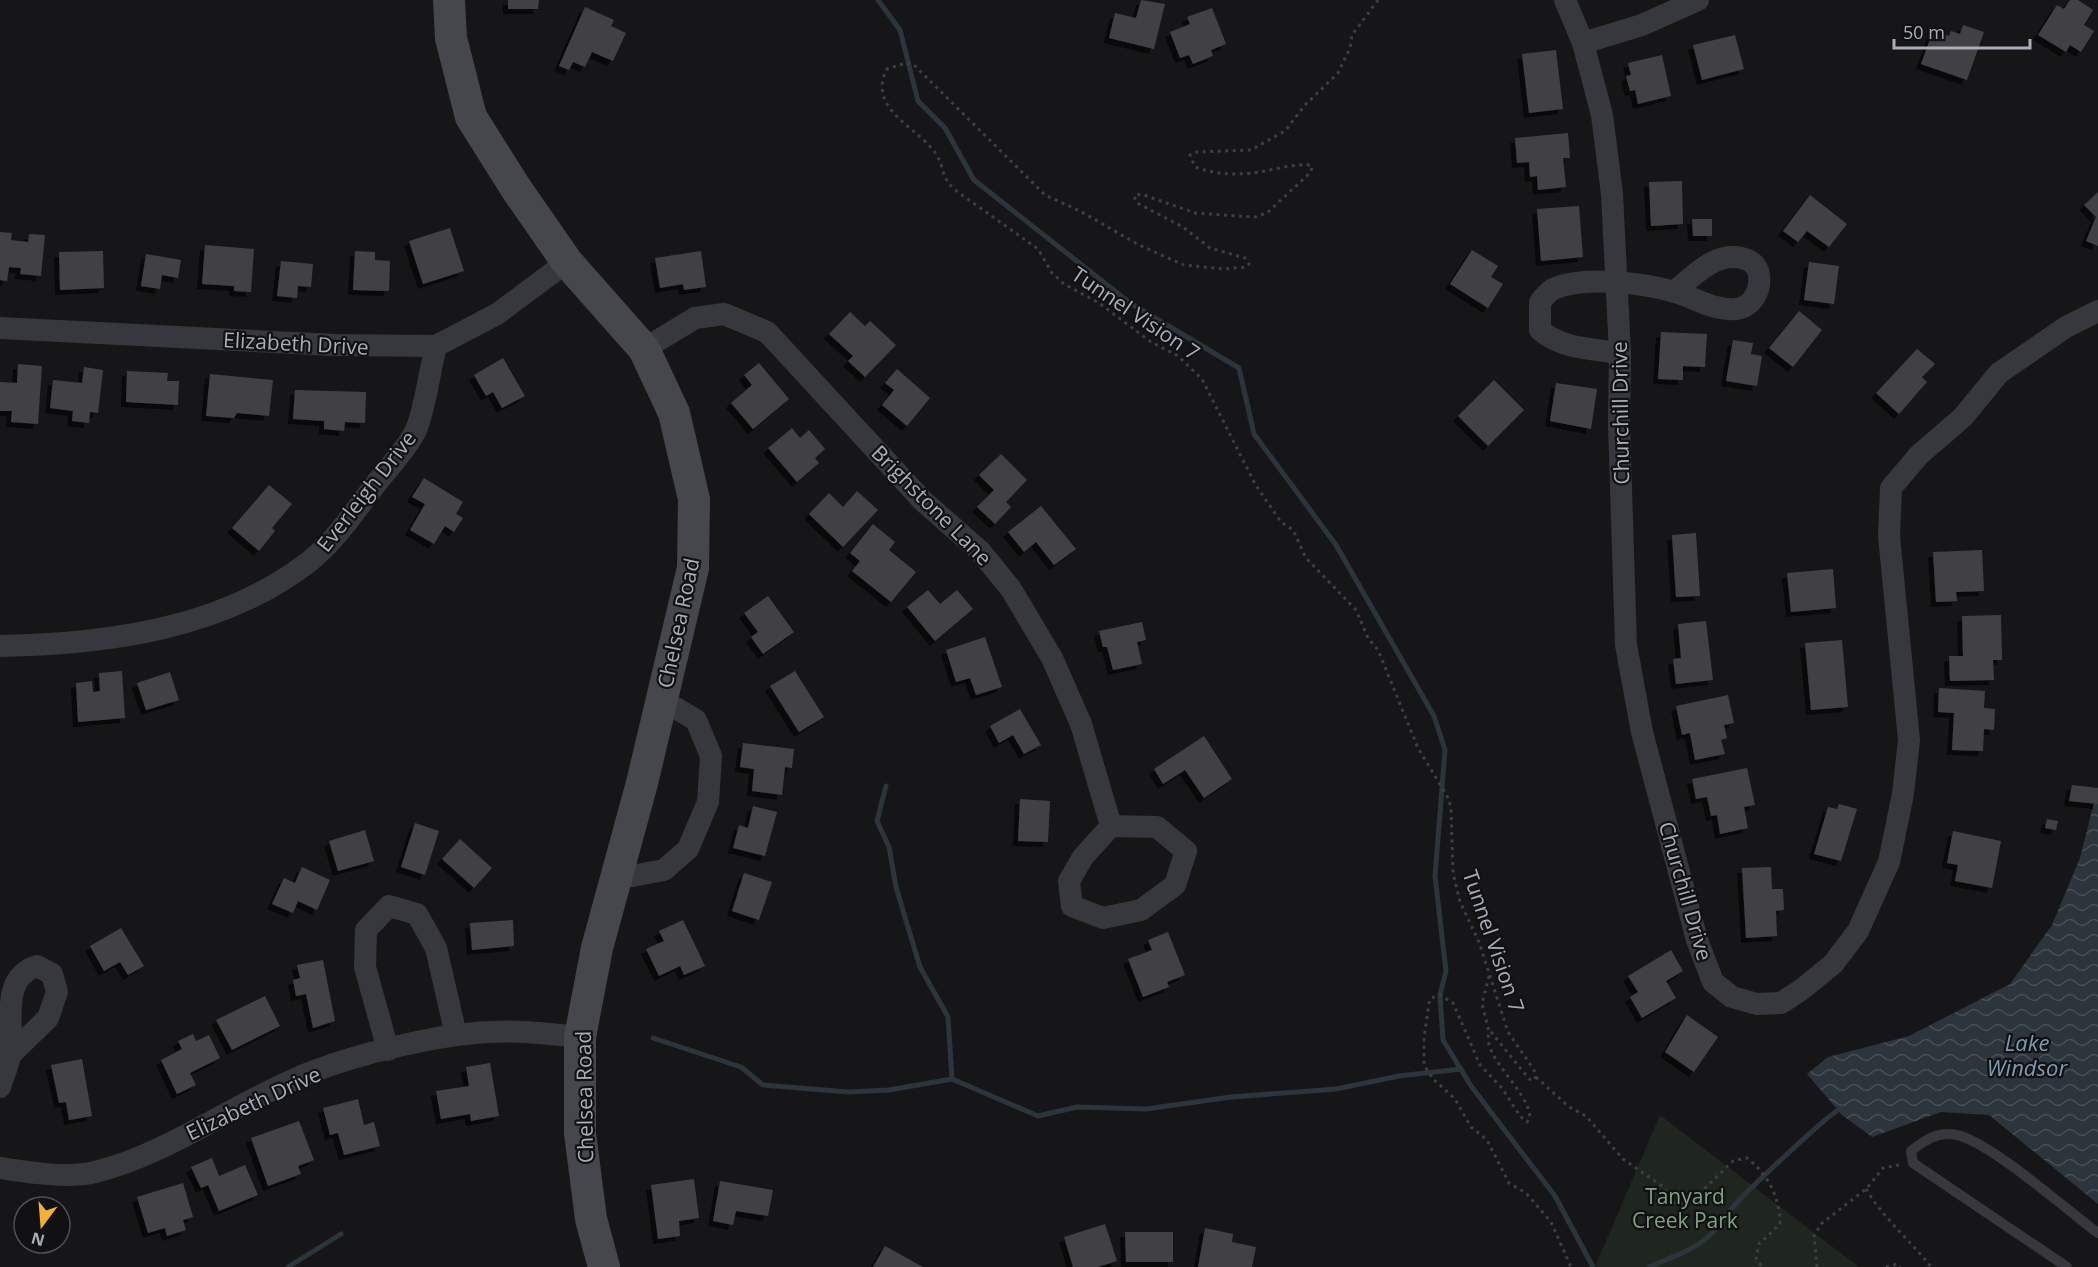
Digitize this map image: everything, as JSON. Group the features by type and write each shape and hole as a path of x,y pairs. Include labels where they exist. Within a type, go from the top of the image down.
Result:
{"street":[{"name":"Chelsea Road","path":"449,0 451,38 471,117 517,190 567,262 644,350 674,413 694,499 693,568 662,700 597,948 580,1036 580,1134 591,1219 604,1267"},
{"name":"Churchill Drive","path":"1564,0 1583,43 1602,115 1612,194 1620,353 1619,425 1626,645 1642,732 1697,940 1713,982 1732,997 1757,1004 1781,1003 1802,990 1833,964 1858,931 1889,862 1903,794 1909,740 1889,536 1891,488 1919,455 1963,417 1999,373 2066,327 2098,311"},
{"path":"1583,43 1642,25 1698,0"},
{"name":"Elizabeth Drive","path":"0,328 335,345 436,346 497,314 567,262"},
{"path":"1620,353 1560,343 1540,330 1538,314 1540,302 1551,290 1569,284 1617,282 1674,292"},
{"name":"Brighstone Lane","path":"644,350 695,318 724,314 767,332 923,501 980,551 1011,588 1052,657 1081,724 1111,826"},
{"name":"Everleigh Drive","path":"0,646 74,643 139,634 209,616 261,591 311,560 345,525 416,430 436,346"},
{"path":"616,879 664,870 688,849 708,802 711,756 696,720 662,700"},
{"path":"1111,826 1156,827 1186,851 1175,885 1141,910 1103,918 1072,906 1069,881 1083,857 1111,826"},
{"path":"388,1050 365,967 365,957 366,930 389,906 417,914 436,948 456,1035"},
{"name":"Elizabeth Drive","path":"0,1168 35,1174 93,1173 146,1153 309,1073 388,1050 456,1035 501,1032 580,1036"},
{"path":"0,1087 10,1055"}],"lane":[{"path":"2067,1267 1913,1163 1911,1151 1928,1137 1957,1135 1992,1153 2098,1233"}],"path":[{"name":"Tunnel Vision 7","path":"1378,0 1352,35 1350,48 1338,73 1305,105 1285,131 1251,150 1205,151 1190,155 1195,167 1219,175 1284,170 1299,164 1312,166 1311,172 1267,213 1242,218 1196,213 1141,194 1134,196 1137,203 1183,226 1210,248 1245,258 1249,264 1246,267 1223,269 1184,265 1139,246 1080,211 1045,195 914,64 906,63 887,69 883,95 890,109 908,130 935,153 945,180 955,190 1038,249 1052,273 1064,284 1099,303 1151,342 1178,356 1202,379 1255,484 1281,522 1293,530 1306,558 1347,597 1378,650 1418,748 1448,796 1451,807 1453,873 1460,902 1479,942 1508,1032 1536,1077 1535,1080 1529,1079 1489,1032"},
{"path":"1489,975 1482,1004 1489,1032"},
{"name":"Tunnel Vision 7","path":"1489,1032 1487,1039 1496,1059 1529,1108 1530,1118 1527,1122 1520,1116 1502,1088 1480,1065 1453,1003 1440,995 1431,998 1429,1003 1424,1038 1424,1065 1433,1079 1455,1099 1471,1127 1487,1140 1509,1184 1526,1193 1551,1222 1571,1267"},
{"path":"1536,1077 1569,1107 1586,1116 1623,1159 1662,1186 1677,1205 1694,1199 1733,1161 1747,1158 1775,1192 1780,1210 1780,1224 1759,1244 1756,1258 1763,1267"},
{"path":"1817,1267 1814,1236 1821,1224 1866,1189 1883,1168 1913,1163"},
{"path":"1866,1189 1876,1206 1916,1247 1931,1267"},
{"path":"1886,1267 1898,1264 1900,1267"}],"green space":[{"name":"Tanyard Creek Park","path":"1660,1115 1859,1267 1595,1267"}],"water":[{"name":"Lake Windsor","path":"2098,787 2098,1204 1989,1115 1941,1112 1872,1137 1842,1115 1807,1074 1828,1057 1909,1036 2010,984 2052,925 2080,858"}],"building":[{"path":"508,0 539,0 538,9 508,9"},
{"path":"1141,0 1165,4 1154,49 1109,38 1115,13 1136,18"},
{"path":"2070,0 2078,0 2093,10 2084,25 2094,31 2081,52 2070,45 2066,52 2038,35 2057,5 2064,9"},
{"path":"585,7 614,20 611,26 626,33 613,61 592,52 585,67 573,62 569,70 559,66"},
{"path":"1212,8 1226,44 1211,50 1213,56 1193,64 1189,55 1180,58 1170,32 1190,24 1187,17"},
{"path":"1963,25 1984,32 1967,80 1921,64 1933,31 1949,36 1951,31 1960,34"},
{"path":"1735,35 1744,69 1702,80 1693,45"},
{"path":"1556,50 1563,109 1529,113 1522,54"},
{"path":"1662,55 1671,96 1638,104 1635,90 1630,91 1626,76 1631,75 1628,63"},
{"path":"1568,133 1570,158 1563,158 1566,187 1538,190 1537,176 1530,177 1529,162 1517,163 1515,138"},
{"path":"1682,181 1683,224 1651,226 1649,182"},
{"path":"2098,192 2098,246 2086,241 2096,217 2084,205"},
{"path":"1810,195 1847,224 1829,247 1807,231 1798,242 1783,231"},
{"path":"1579,206 1583,257 1541,261 1537,209"},
{"path":"1692,219 1712,219 1712,236 1693,236"},
{"path":"450,228 464,271 423,284 409,241"},
{"path":"0,232 12,233 11,240 28,242 29,234 45,235 41,276 20,274 21,268 9,267 7,281 0,280"},
{"path":"205,245 254,249 251,292 234,291 234,286 202,284"},
{"path":"1472,250 1498,266 1491,277 1503,284 1488,308 1450,284"},
{"path":"103,251 104,288 60,290 59,252"},
{"path":"355,251 375,252 375,260 390,261 389,291 353,290"},
{"path":"701,251 706,287 684,290 683,284 660,288 655,258"},
{"path":"146,254 181,260 178,278 162,275 160,289 141,286"},
{"path":"281,261 313,264 311,287 298,286 297,298 277,296"},
{"path":"1809,262 1839,266 1834,304 1804,300"},
{"path":"1799,311 1822,330 1793,367 1769,348"},
{"path":"850,312 865,326 870,321 896,345 865,377 848,361 853,356 829,334"},
{"path":"1661,332 1707,334 1705,367 1683,366 1683,380 1658,379"},
{"path":"1733,340 1753,343 1751,354 1762,356 1757,386 1726,381"},
{"path":"1917,349 1935,364 1922,377 1927,382 1899,414 1876,393"},
{"path":"503,358 525,396 502,408 493,392 486,396 474,375"},
{"path":"759,363 789,399 753,429 731,403 752,385 744,375"},
{"path":"18,364 42,366 38,424 11,422 12,411 0,411 0,382 17,383"},
{"path":"84,367 103,370 98,413 90,412 89,423 72,421 73,411 50,408 53,380 82,383"},
{"path":"897,369 930,398 907,426 882,405 894,390 885,383"},
{"path":"127,371 168,373 167,381 179,381 178,405 126,402"},
{"path":"210,374 273,380 269,416 237,413 234,418 206,416"},
{"path":"1494,380 1524,410 1488,446 1458,416"},
{"path":"1556,383 1597,389 1591,429 1550,421"},
{"path":"295,390 366,392 365,423 345,422 344,431 324,429 324,421 293,419"},
{"path":"792,428 800,438 809,430 825,449 815,458 819,463 797,482 768,448"},
{"path":"1001,454 1027,480 1006,502 1011,507 995,524 977,507 994,490 979,475"},
{"path":"424,478 463,502 456,514 463,518 454,532 445,526 434,544 410,530 425,504 412,497"},
{"path":"269,485 292,504 272,528 275,531 259,551 232,528"},
{"path":"857,491 878,510 843,547 809,514 829,493 843,507"},
{"path":"1041,506 1076,549 1054,565 1036,542 1024,552 1008,532"},
{"path":"873,524 895,542 889,550 916,572 891,602 852,571 860,561 850,553"},
{"path":"1696,533 1700,596 1676,597 1672,535"},
{"path":"1982,550 1984,591 1956,592 1957,601 1936,602 1933,552"},
{"path":"1833,569 1836,608 1791,612 1787,573"},
{"path":"928,590 940,604 957,590 973,609 935,641 907,607"},
{"path":"768,596 794,632 763,654 751,637 758,632 744,613"},
{"path":"2001,615 2002,660 1993,660 1994,680 1950,681 1949,656 1963,656 1962,616"},
{"path":"1706,621 1713,680 1676,684 1673,659 1681,658 1678,624"},
{"path":"1142,622 1146,640 1137,642 1142,664 1113,670 1107,647 1103,647 1099,631"},
{"path":"985,637 1002,687 976,695 970,678 956,682 946,650"},
{"path":"1842,640 1848,707 1811,710 1805,643"},
{"path":"122,671 125,718 78,722 76,683 92,681 93,692 100,691 99,673"},
{"path":"795,671 824,717 799,732 770,686"},
{"path":"170,672 179,700 146,710 137,683"},
{"path":"1939,688 1985,691 1984,708 1995,709 1994,730 1984,729 1983,751 1952,750 1954,713 1938,712"},
{"path":"1728,695 1734,723 1724,725 1727,738 1721,740 1725,754 1695,760 1690,733 1682,735 1676,706"},
{"path":"1020,709 1041,745 1024,754 1013,735 999,743 990,726"},
{"path":"1204,736 1232,779 1204,798 1185,770 1163,784 1154,769"},
{"path":"743,743 794,749 792,768 785,767 782,795 752,791 754,769 740,767"},
{"path":"1747,768 1755,805 1744,807 1748,828 1720,834 1717,815 1711,816 1707,797 1696,799 1692,779"},
{"path":"2072,785 2098,788 2098,804 2069,801"},
{"path":"1020,799 1050,801 1048,842 1018,841"},
{"path":"1839,804 1857,809 1841,861 1814,854 1828,807 1837,809"},
{"path":"753,806 777,812 765,856 733,848 739,825 748,828"},
{"path":"2047,819 2058,821 2056,830 2045,828"},
{"path":"415,823 439,831 425,875 401,867"},
{"path":"365,830 374,861 338,871 329,841"},
{"path":"1953,831 2001,841 1992,888 1955,881 1958,865 1947,863"},
{"path":"460,839 492,868 474,888 442,859"},
{"path":"302,867 330,880 317,910 298,901 293,913 272,904 284,878 295,883"},
{"path":"1771,867 1772,889 1783,889 1784,910 1776,911 1777,936 1746,938 1742,868"},
{"path":"744,873 772,882 759,920 732,911"},
{"path":"513,920 514,946 472,950 470,923"},
{"path":"683,920 705,966 684,975 680,966 659,976 646,949 664,941 659,931"},
{"path":"121,928 144,966 128,975 120,962 104,971 90,946"},
{"path":"1168,932 1185,975 1167,982 1169,987 1143,997 1128,959 1152,950 1148,940"},
{"path":"1671,950 1683,971 1666,981 1676,998 1642,1018 1630,997 1638,992 1628,976"},
{"path":"323,960 335,1021 313,1028 306,994 296,996 293,980 300,978 297,965"},
{"path":"265,996 280,1026 232,1050 216,1020"},
{"path":"1687,1015 1718,1037 1694,1072 1665,1052"},
{"path":"193,1034 196,1041 209,1035 220,1058 190,1073 196,1085 177,1094 161,1060 182,1049 178,1041"},
{"path":"82,1059 92,1116 69,1120 66,1102 59,1103 51,1065"},
{"path":"490,1063 499,1116 471,1121 470,1114 441,1119 436,1091 469,1086 466,1067"},
{"path":"358,1099 364,1125 374,1122 380,1146 344,1155 338,1133 330,1135 323,1108"},
{"path":"299,1121 314,1160 298,1166 301,1174 268,1186 251,1138"},
{"path":"212,1158 219,1176 245,1165 258,1195 219,1211 208,1185 201,1188 191,1167"},
{"path":"694,1179 699,1218 679,1221 680,1236 658,1239 651,1185"},
{"path":"720,1181 773,1190 768,1216 736,1211 733,1225 713,1221"},
{"path":"183,1183 193,1217 183,1220 186,1230 167,1236 165,1228 148,1233 137,1197"},
{"path":"1105,1224 1117,1261 1098,1267 1073,1267 1064,1237"},
{"path":"1205,1228 1233,1234 1232,1242 1256,1247 1252,1267 1198,1267"},
{"path":"1125,1232 1173,1232 1173,1262 1126,1262"},
{"path":"885,1246 923,1267 873,1267"}],"waterway":[{"path":"878,0 900,30 918,101 945,128 974,180 1130,303 1239,368 1254,434 1336,545 1434,716 1445,750 1435,876 1446,971 1440,995 1443,1040 1471,1086 1555,1196 1593,1267"},
{"path":"886,786 877,821 889,847 896,887 920,967 948,1017 952,1079"},
{"path":"653,1038 741,1067 763,1085 848,1092 889,1090 952,1079 1038,1116 1077,1107 1146,1109 1231,1097 1336,1089 1399,1076 1461,1069"},
{"path":"1649,1267 1689,1250 1703,1241 1770,1170 1822,1122 1842,1108"},
{"path":"288,1267 341,1234"}]}
